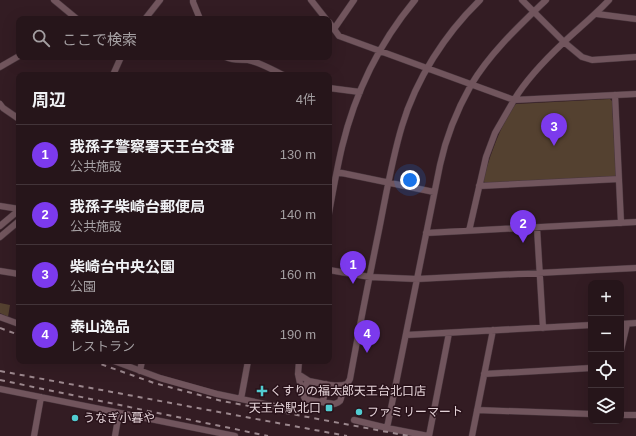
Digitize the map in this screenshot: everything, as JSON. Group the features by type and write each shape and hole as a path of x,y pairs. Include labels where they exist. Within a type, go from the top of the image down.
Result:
{"street":[{"path":"54,0 73,16"},
{"path":"147,16 160,0"},
{"path":"193,0 199,16"},
{"path":"310,0 323,16"},
{"path":"334,29 354,0"},
{"path":"332,188 351,115 360,92 373,63 391,32 415,0"},
{"path":"299,364 298,374 305,399 334,404 337,404 340,401 342,392 350,379 397,143 403,124 417,88 438,51 450,34 480,0"},
{"path":"522,0 578,55 592,60 636,57"},
{"path":"387,428 434,192 446,140 460,106 481,71 500,47 546,0"},
{"path":"469,231 486,156 495,133 519,91 532,75 564,42 597,14 609,0"},
{"path":"597,14 636,19"},
{"path":"332,26 340,36 514,100 636,94"},
{"path":"0,67 16,58"},
{"path":"114,72 120,60"},
{"path":"231,60 248,60 278,72"},
{"path":"332,88 360,92"},
{"path":"615,95 621,223"},
{"path":"0,104 3,108 16,116"},
{"path":"337,172 434,192"},
{"path":"479,186 619,179"},
{"path":"0,206 16,209"},
{"path":"0,226 16,213"},
{"path":"426,233 636,222"},
{"path":"0,237 16,224"},
{"path":"537,228 543,328"},
{"path":"332,271 370,277 417,279 636,268"},
{"path":"0,271 16,274"},
{"path":"0,317 16,323"},
{"path":"624,324 636,323"},
{"path":"406,335 588,325"},
{"path":"472,436 493,330"},
{"path":"354,420 428,436 449,333"},
{"path":"122,364 160,378 217,394 284,408"},
{"path":"140,371 141,364"},
{"path":"241,398 247,364"},
{"path":"484,374 588,368"},
{"path":"298,374 309,381 336,386 347,384"},
{"path":"302,392 309,381"},
{"path":"323,402 326,384"},
{"path":"336,386 341,389 342,392"},
{"path":"0,389 232,436"},
{"path":"34,436 41,397"},
{"path":"477,410 588,414"},
{"path":"116,436 119,413"},
{"path":"624,415 636,415"}],"shaded area":[{"path":"610,99 612,101 616,175 614,177 485,183 483,180 499,134 510,111 516,104"},
{"path":"0,303 10,305 8,317 0,313"}],"railway":[{"path":"0,328 16,334"},
{"path":"100,364 154,383 222,401 409,436"},
{"path":"0,371 347,436"},
{"path":"0,380 268,436"}],"place":[{"name":"柴崎台中央公園","path":"554,146"},
{"name":"我孫子柴崎台郵便局","path":"523,243"},
{"name":"我孫子警察署天王台交番","path":"353,284"},
{"name":"泰山逸品","path":"367,353"},
{"name":"くすりの福太郎天王台北口店","path":"262,391"},
{"name":"天王台駅北口","path":"329,408"},
{"name":"ファミリーマート","path":"359,412"},
{"name":"うなぎ小暮や","path":"75,418"}]}
